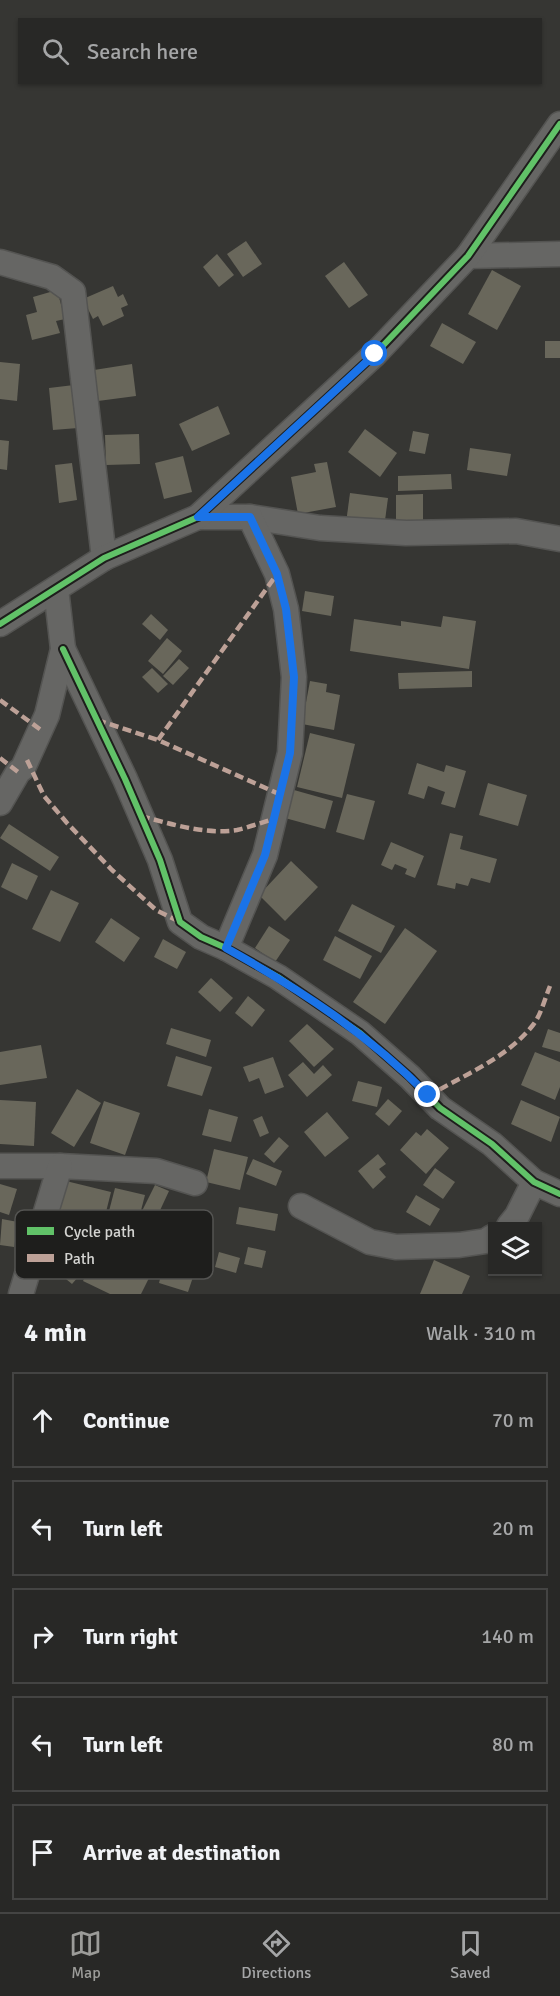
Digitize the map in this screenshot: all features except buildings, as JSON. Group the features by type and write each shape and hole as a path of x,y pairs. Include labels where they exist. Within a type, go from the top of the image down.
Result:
{"street":[{"path":"0,624 104,558 198,517 375,354 468,256 560,124"},
{"path":"468,256 560,254"},
{"path":"0,262 52,277 73,292 104,558"},
{"path":"198,517 250,517 320,528 406,533 516,531 560,539"},
{"path":"226,948 265,855 290,753 294,677 286,609 277,574 250,517"},
{"path":"56,589 63,649 155,849 180,922 201,937 278,977 360,1033 410,1077 440,1108 492,1144 534,1182 560,1194"},
{"path":"0,803 18,772 23,768 47,715 63,649"},
{"path":"0,1166 60,1166 156,1171 195,1183"},
{"path":"47,1210 60,1166"},
{"path":"513,1222 534,1182"},
{"path":"301,1206 370,1242 396,1247 459,1245 488,1240"},
{"path":"21,1294 26,1279"}],"marked path":[{"path":"158,740 277,574"},
{"path":"0,700 41,730"},
{"path":"97,720 158,740 279,794"},
{"path":"0,758 18,772"},
{"path":"27,760 44,796 67,823 112,870 156,910 180,922"},
{"path":"141,816 189,828 213,831 237,830 273,819"},
{"path":"428,1096 511,1047 533,1025 550,986"}],"cycle path":[{"path":"0,624 104,558 198,517 375,354 468,256 560,124"},
{"path":"63,649 125,779 160,860 180,922 201,937 278,977 360,1033 410,1077 440,1108 492,1144 534,1182 560,1194"}],"route":[{"path":"375,354 198,517 250,517 277,574 286,609 294,677 290,753 265,855 226,948 278,977 360,1033 428,1095"}]}
